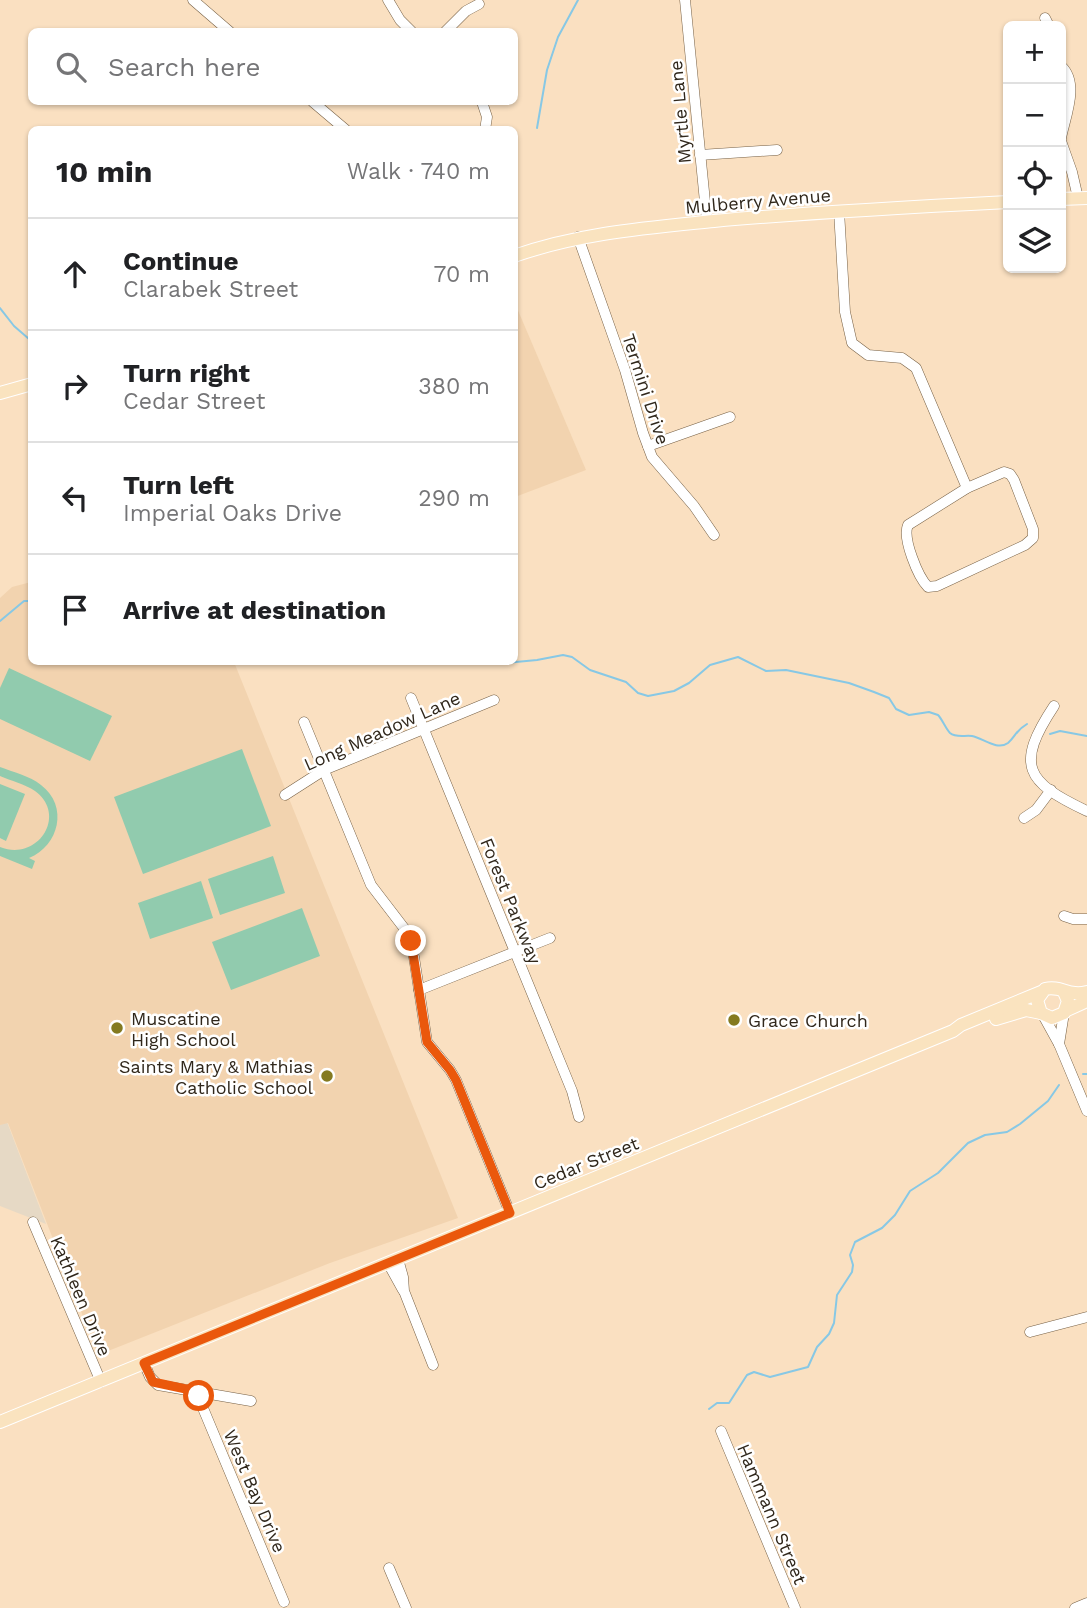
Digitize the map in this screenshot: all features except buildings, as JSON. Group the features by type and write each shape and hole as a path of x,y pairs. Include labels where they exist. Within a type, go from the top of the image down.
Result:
{"main road":[{"name":"Mulberry Avenue","path":"518,255 578,237 626,230 839,211 1003,202"},
{"path":"0,393 28,385"},
{"path":"1087,992 1078,994 1055,988 1041,992 1037,1000 1042,1014 1052,1018 1087,1001"},
{"name":"Cedar Street","path":"0,1422 953,1031 961,1025 1041,992"},
{"path":"1063,992 1068,1001 1065,1012"},
{"name":"Cedar Street","path":"953,1031 963,1032 1018,1012 1031,1010 1042,1014"}],"street":[{"path":"193,0 225,28"},
{"path":"388,0 408,28"},
{"name":"Myrtle Lane","path":"685,0 707,222"},
{"path":"449,28 466,11 479,4"},
{"path":"1066,73 1070,89 1066,111"},
{"path":"317,105 341,126"},
{"path":"483,105 487,117 486,126"},
{"path":"1064,147 1082,198"},
{"path":"700,155 777,150"},
{"path":"839,211 845,312 852,343 868,355 902,358 916,368 967,488"},
{"name":"Termini Drive","path":"578,237 657,466 694,506 714,535"},
{"path":"648,446 730,417"},
{"path":"1004,472 1010,474 1033,529 1033,538 1026,545 937,586 928,587 921,578 906,540 905,529 912,521 967,488 1004,472"},
{"name":"Forest Parkway","path":"411,698 572,1091 579,1116"},
{"name":"Long Meadow Lane","path":"285,795 324,770 494,700"},
{"path":"1054,706 1042,724 1029,764 1034,776 1051,790 1087,811"},
{"path":"304,722 371,885 408,932 427,1042 456,1080 510,1213"},
{"path":"1024,818 1036,810 1051,790"},
{"path":"1064,916 1087,919"},
{"path":"419,990 550,938"},
{"path":"1059,1044 1065,1012"},
{"path":"1042,1014 1059,1044 1087,1111"},
{"name":"Kathleen Drive","path":"33,1222 101,1382"},
{"path":"393,1261 433,1365"},
{"path":"1030,1332 1087,1317"},
{"path":"144,1363 153,1382 251,1401"},
{"name":"West Bay Drive","path":"200,1392 200,1401 284,1602"},
{"name":"Hammann Street","path":"721,1431 795,1608"},
{"path":"389,1568 406,1608"},
{"path":"1075,1608 1087,1603"}],"shaded area":[{"path":"518,310 586,470 518,496"},
{"name":"Muscatine High School","path":"28,583 28,665 235,665 458,1218 330,1263 98,1355 8,1123 0,1125 0,598 12,587"},
{"path":"7,1122 46,1224 0,1206 0,1125"}],"green space":[{"path":"9,668 112,716 90,761 0,719 0,688"},
{"path":"242,749 271,826 143,874 114,797"},
{"path":"0,767 37,782 50,794 55,804 57,825 47,844 29,858 35,861 32,869 0,856 0,847 14,850 26,848 36,842 44,834 49,812 45,801 35,791 0,776"},
{"path":"0,784 25,794 6,841 0,838"},
{"path":"273,856 285,893 220,915 208,879"},
{"path":"201,881 213,918 150,939 138,903"},
{"path":"302,908 320,956 231,990 212,942"}],"waterway":[{"path":"537,128 547,70 558,37 578,0"},
{"path":"0,308 28,338"},
{"path":"0,621 24,601 28,601"},
{"path":"518,662 563,655 572,657 590,670 626,682 638,693 648,696 674,691 689,683 710,665 738,657 766,671 786,670 849,683 889,698 896,709 909,715 929,712 938,715 952,735 972,736 999,746 1008,743 1027,724"},
{"path":"1050,734 1060,731 1087,736"},
{"path":"709,1409 717,1403 729,1403 747,1375 754,1372 770,1377 808,1367 817,1347 829,1334 834,1323 837,1295 852,1272 850,1255 855,1242 882,1228 895,1215 910,1191 938,1173 968,1143 985,1135 1007,1132 1020,1124 1048,1101 1059,1085"}],"place":[{"name":"Grace Church","path":"734,1020"},
{"name":"Muscatine High School","path":"117,1028"},
{"name":"Saints Mary & Mathias Catholic School","path":"327,1076"}],"route":[{"path":"199,1396 200,1392 158,1385 153,1382 144,1363 510,1213 456,1080 427,1042 411,941"}]}
